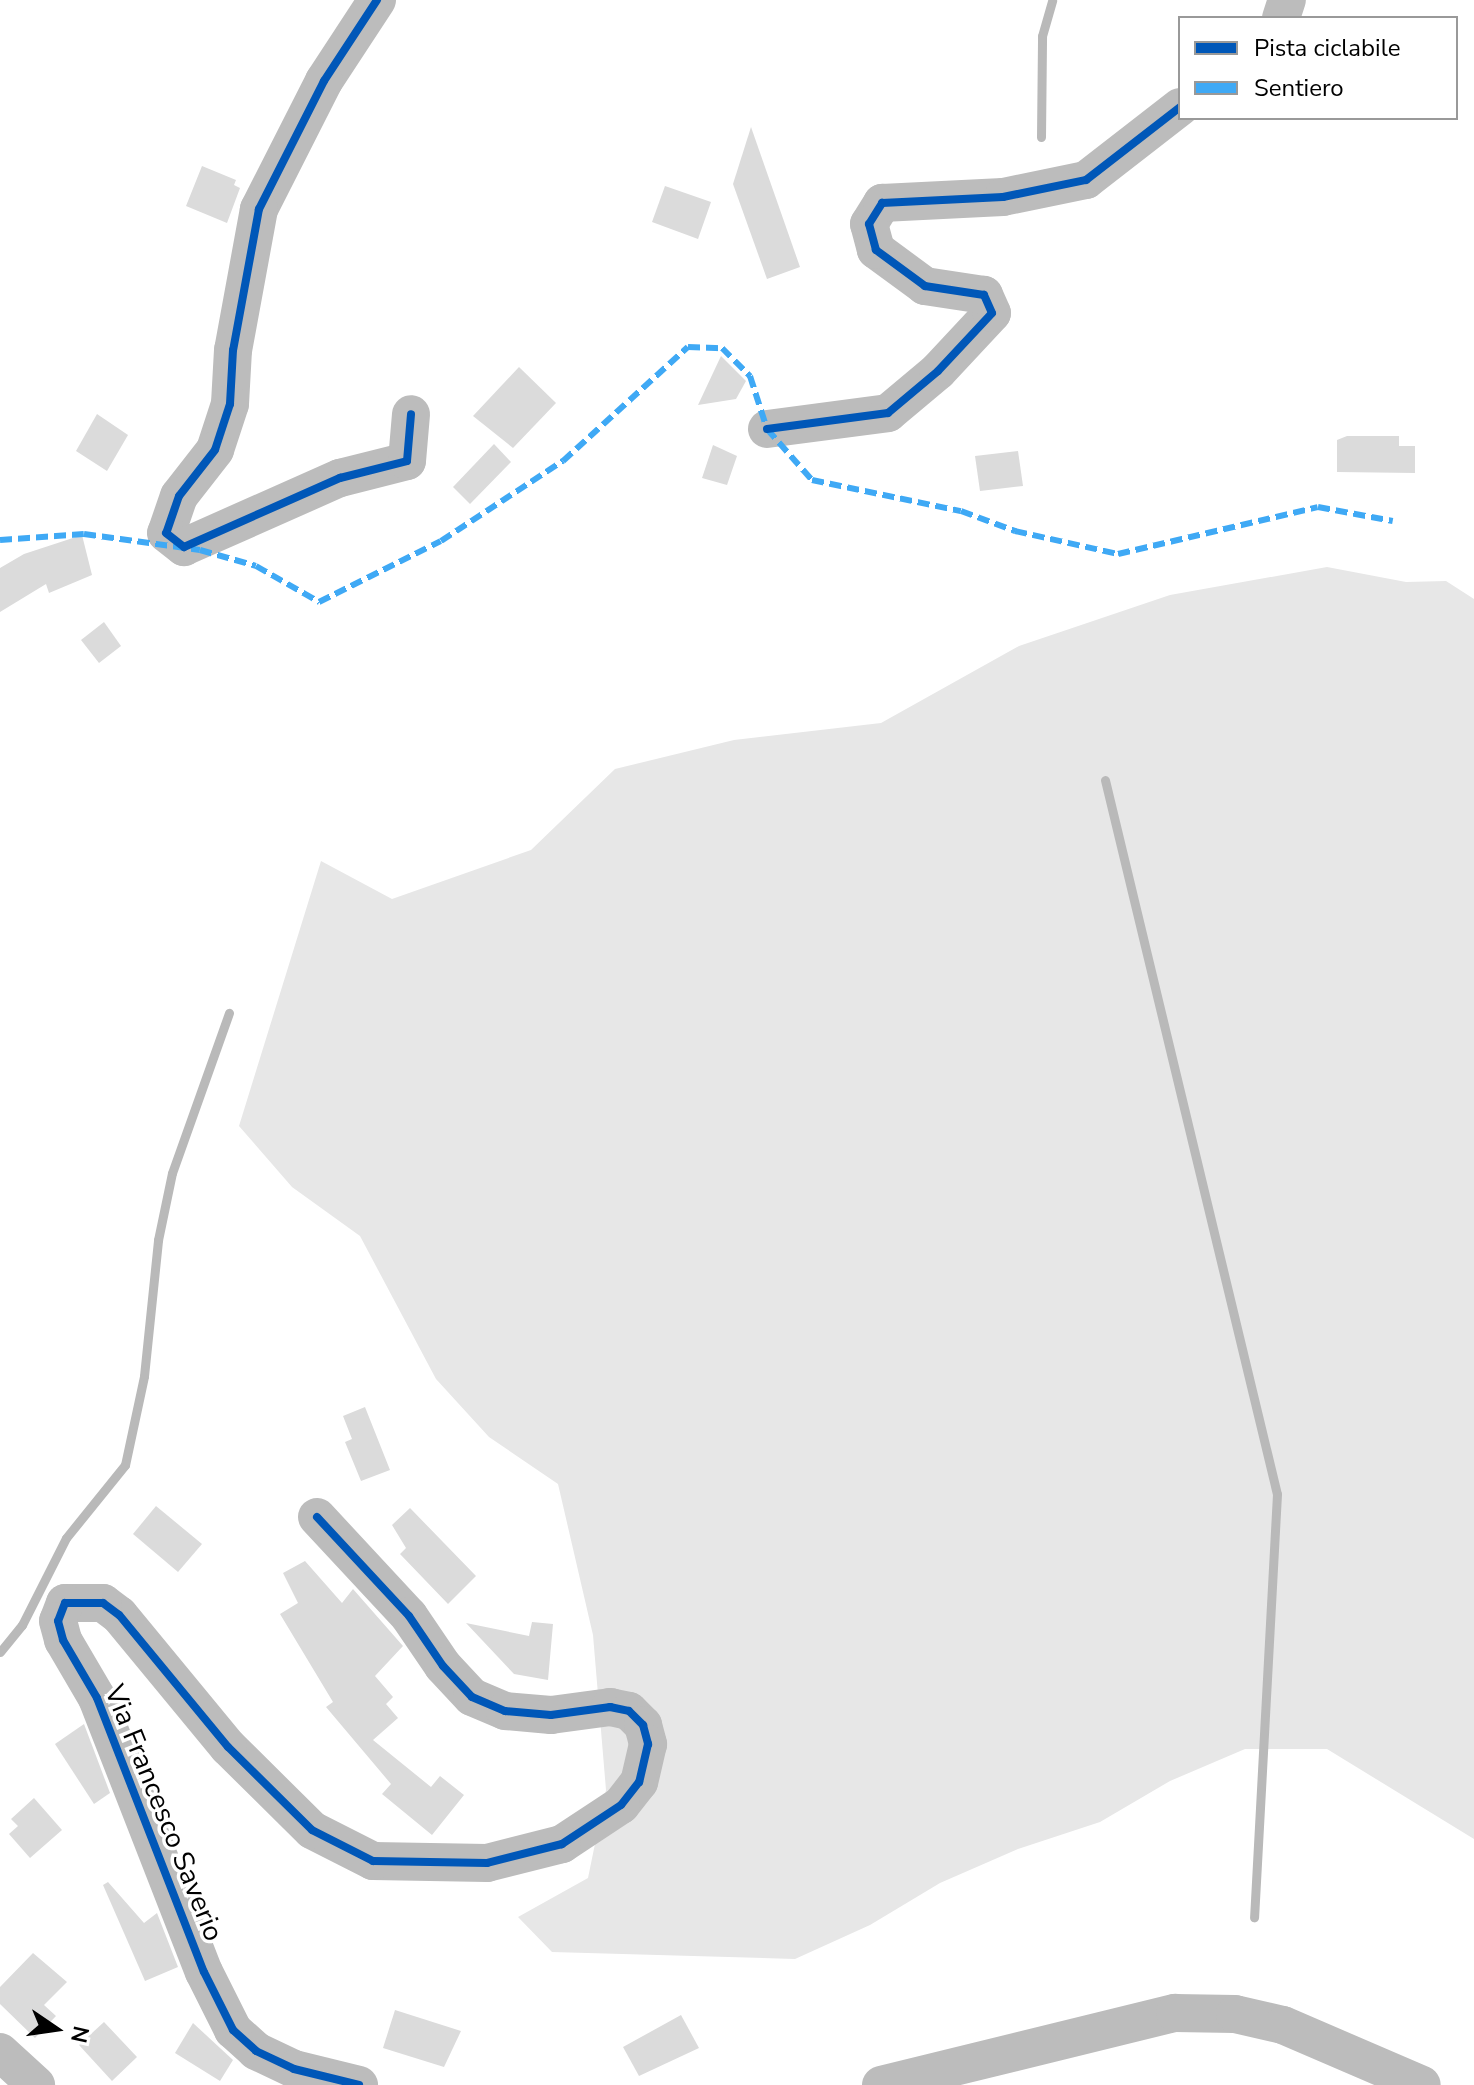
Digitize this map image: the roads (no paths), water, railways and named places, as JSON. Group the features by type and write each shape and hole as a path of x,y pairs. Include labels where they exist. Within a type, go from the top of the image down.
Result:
{"street":[{"path":"377,0 324,81 259,209 233,350 230,404 215,450 179,496 166,533 184,547 340,478 407,461 411,414"},
{"path":"767,429 888,413 938,371 992,313 984,295 925,286 876,250 869,224 882,203 1003,197 1086,180 1178,109"},
{"name":"Via Francesco Saverio","path":"317,1517 409,1616 443,1666 472,1697 505,1711 551,1715 610,1707 629,1711 643,1725 648,1744 639,1782 621,1805 562,1844 487,1863 373,1861 312,1830 228,1747 119,1615 103,1603 65,1603 58,1621 63,1640 97,1698 204,1972 233,2030 256,2051 294,2069 359,2085"},
{"path":"881,2085 1175,2013 1235,2014 1283,2025 1422,2085"},
{"path":"0,2052 36,2085"}],"waterway":[{"path":"1041,137 1042,36 1052,0"},
{"path":"1105,780 1277,1494 1254,1917"},
{"path":"0,1652 22,1625 66,1538 125,1465 144,1376 158,1240 172,1173 229,1013"}]}
